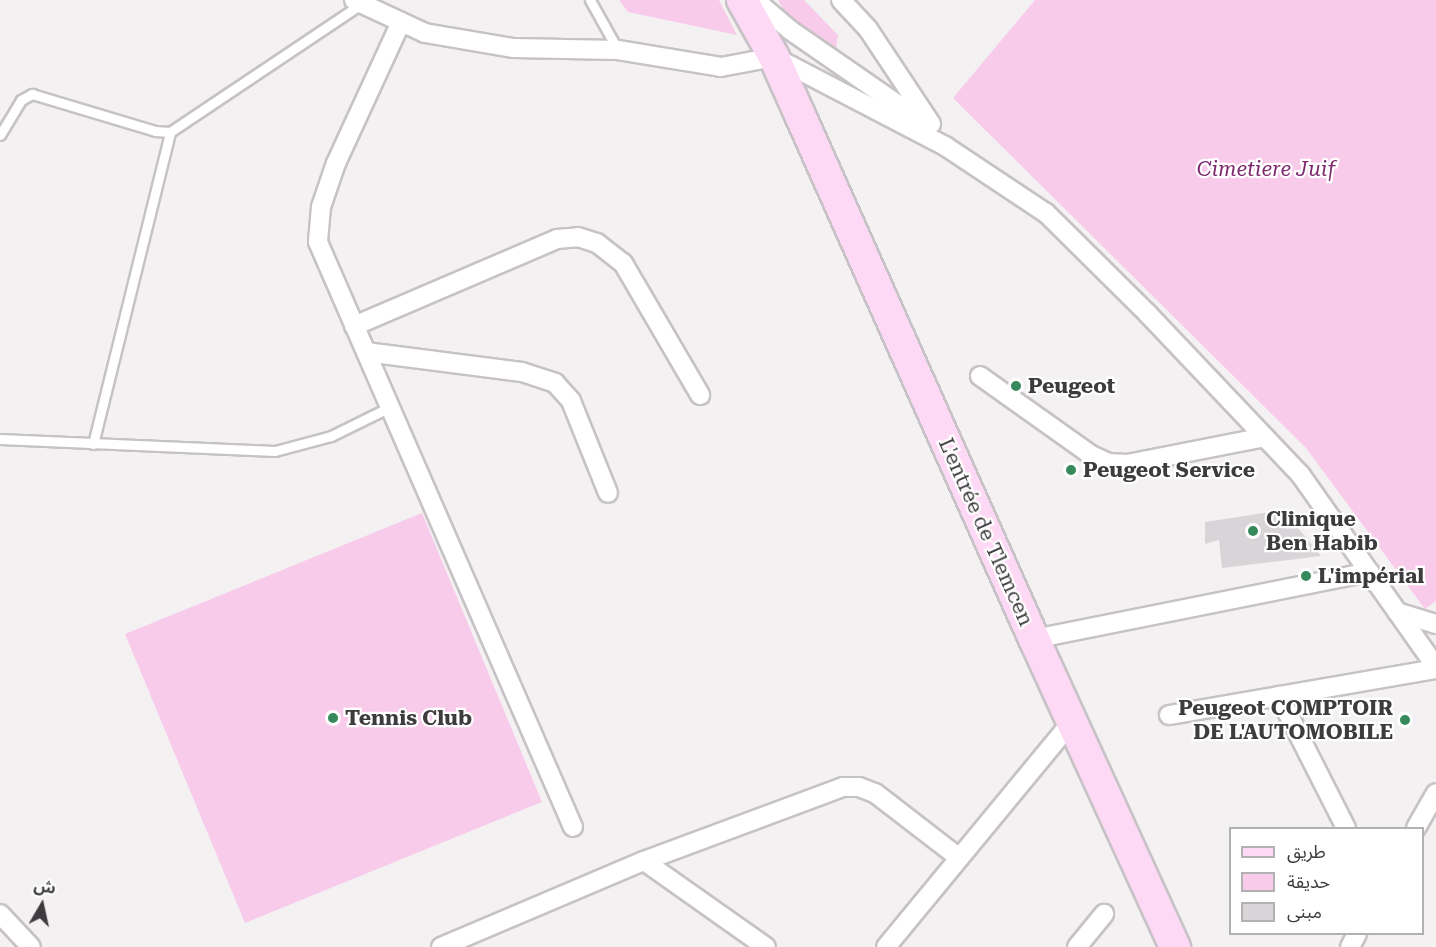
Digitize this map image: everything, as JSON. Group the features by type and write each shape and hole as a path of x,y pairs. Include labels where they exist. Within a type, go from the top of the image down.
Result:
{"main road":[{"path":"742,0 774,57"},
{"name":"L'entrée de Tlemcen","path":"774,57 1034,639 1175,947"}],"street":[{"path":"755,0 790,30 881,93 945,146"},
{"path":"841,0 868,29 945,146"},
{"path":"358,2 425,33 514,48 618,50 721,68 774,57 945,146 1046,213 1148,314 1300,474 1436,668 1169,715"},
{"path":"401,22 336,163 321,207 318,242 573,827"},
{"path":"881,93 896,71"},
{"path":"354,326 557,239 578,237 597,243 623,263 700,394"},
{"path":"366,352 522,372 555,383 571,401 608,493"},
{"path":"980,376 1091,454 1108,463 1127,464 1264,436"},
{"path":"1034,639 1369,572"},
{"path":"1397,612 1436,624"},
{"path":"1279,696 1345,827"},
{"path":"886,947 1072,721"},
{"path":"441,947 644,861 843,787 859,787 875,792 958,857"},
{"path":"1417,827 1436,793"},
{"path":"644,861 766,947"},
{"path":"0,914 31,947"},
{"path":"1077,947 1104,914"}],"lane":[{"path":"590,0 618,50"},
{"path":"0,135 21,100 32,94 155,131 170,132 358,2"},
{"path":"93,444 170,132"},
{"path":"0,439 275,451 331,436 390,407"}],"green space":[{"path":"619,0 719,0 737,35 628,12"},
{"path":"778,0 804,0 838,35 835,54 785,12"},
{"name":"Cimetiere Juif","path":"1035,0 1436,0 1436,601 1425,609 1306,448 953,98"},
{"name":"Tennis Club","path":"422,513 542,802 245,923 125,634"}],"building":[{"name":"Clinique Ben Habib","path":"1283,510 1321,556 1222,568 1219,540 1205,544 1205,522"}],"place":[{"name":"Peugeot","path":"1016,386"},
{"name":"Peugeot Service","path":"1071,470"},
{"name":"Clinique Ben Habib","path":"1253,531"},
{"name":"L'impérial","path":"1306,576"},
{"name":"Tennis Club","path":"333,718"},
{"name":"Peugeot COMPTOIR DE L'AUTOMOBILE","path":"1405,720"}]}
